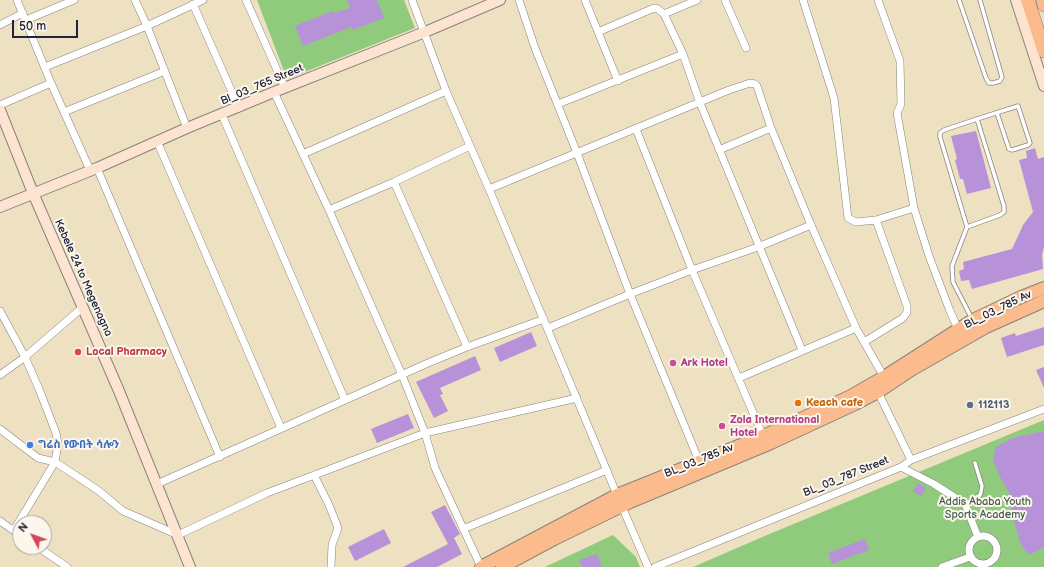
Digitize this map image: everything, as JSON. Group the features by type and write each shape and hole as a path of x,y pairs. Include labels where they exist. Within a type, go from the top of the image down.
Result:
{"highway":[{"path":"1028,0 1044,51"},
{"path":"1042,0 1044,5"}],"main road":[{"name":"BL_03_785 Av","path":"481,567 699,461 763,436 851,396 884,377 973,320 1021,297 1044,288"},
{"name":"BL_03_785 Av","path":"502,567 560,536 619,500 771,443 878,392 911,370 986,327 1044,301"}],"street":[{"path":"17,0 50,83 93,169 220,457"},
{"path":"26,20 74,0"},
{"path":"135,0 147,26 187,128"},
{"path":"44,67 147,26 203,0"},
{"path":"246,0 285,88"},
{"path":"412,0 446,92 489,189 648,567"},
{"name":"Bl_03_765 Street","path":"0,206 93,169 274,92 425,32 486,2 500,0"},
{"path":"519,0 535,48 577,153 630,294 699,461"},
{"path":"585,0 618,81"},
{"path":"664,14 697,0"},
{"path":"725,0 746,48"},
{"path":"803,0 834,98 848,218 856,222 876,220 914,208"},
{"path":"878,0 900,61 901,104 897,112 914,208 929,256 958,329"},
{"path":"1016,0 1044,86"},
{"path":"194,4 239,108"},
{"path":"598,32 654,8 664,14 683,54 700,103 758,247 802,350"},
{"path":"0,25 23,13"},
{"path":"558,104 683,54"},
{"path":"64,112 165,71"},
{"path":"0,105 50,83"},
{"path":"489,189 729,90 753,83 757,86 771,128 856,328 884,377"},
{"path":"274,92 329,210 402,375 425,433 436,468 481,567"},
{"path":"303,154 446,92"},
{"name":"Kebele 24 to Megenagna","path":"0,110 33,193 83,307 190,567"},
{"path":"222,115 345,400"},
{"path":"719,150 771,128"},
{"path":"636,129 692,270 763,436"},
{"path":"157,141 281,428"},
{"path":"329,210 394,182 470,146"},
{"path":"394,182 467,347"},
{"path":"864,342 903,318 907,312 907,306 876,220"},
{"path":"548,328 630,294 758,247 811,225"},
{"path":"0,375 25,357 83,307"},
{"path":"0,311 25,357 56,433 58,444 55,462 27,515"},
{"path":"157,484 467,347 544,319"},
{"path":"739,378 856,328"},
{"path":"878,392 911,460"},
{"path":"0,429 38,458 55,462 99,490 123,511 178,535 267,493 425,433 577,398"},
{"name":"BL_03_787 Street","path":"656,567 901,467 911,460 1044,409"},
{"path":"901,467 934,484 965,504 978,536"},
{"path":"463,529 607,470"},
{"path":"314,475 329,505 338,528 332,545 331,567"},
{"path":"0,521 12,529"},
{"path":"978,536 988,536 997,547 996,557 989,565 976,563 970,556 969,545 974,538 978,536"},
{"path":"50,555 67,567"},
{"path":"942,567 970,556"}],"lane":[{"path":"959,0 986,78 989,83 993,83 1000,81 1002,77 980,0"},
{"path":"973,320 954,282 952,266 967,227 940,133 944,130 1018,106 1030,143 1012,150 1009,149 997,113"},
{"path":"967,227 1000,215 1004,212 1004,206 977,119"},
{"path":"965,504 980,495 982,492 982,486 975,463"}],"green space":[{"path":"257,0 404,0 415,28 287,79"},
{"name":"Addis Ababa Youth Sports Academy","path":"1044,420 1044,567 693,567 767,535"},
{"path":"613,535 636,557 640,567 545,567"}],"building":[{"path":"347,0 377,0 384,18 352,30 351,27 303,46 295,26 333,11 334,13 350,8"},
{"path":"976,131 991,188 967,194 963,179 960,179 951,136"},
{"path":"1035,148 1038,159 1044,157 1043,269 972,289 969,280 961,281 959,271 964,269 963,262 1012,249 1023,225 1033,212 1019,160 1027,158 1026,151"},
{"path":"1044,327 1044,345 1007,357 1001,338 1015,333 1016,336"},
{"path":"531,332 537,346 500,362 494,348"},
{"path":"475,356 481,370 440,388 443,394 440,395 448,411 434,418 416,382"},
{"path":"1044,367 1044,388 1036,370"},
{"path":"408,414 414,428 377,443 371,429"},
{"path":"1044,431 1044,547 1029,555 1021,545 1014,521 1011,502 1013,501 993,460 996,447 1012,438"},
{"path":"918,483 926,488 921,496 913,491"},
{"path":"445,505 460,534 454,538 462,554 437,567 403,567 448,544 431,512"},
{"path":"384,529 391,543 355,561 348,547"},
{"path":"865,539 869,550 832,564 828,553"},
{"path":"597,554 602,567 582,567 579,560"}],"place":[{"name":"Local Pharmacy","path":"78,352"},
{"name":"Ark Hotel","path":"673,363"},
{"name":"Keach cafe","path":"798,403"},
{"name":"112113","path":"970,405"},
{"name":"Zola International Hotel","path":"722,426"},
{"name":"ግሬስ የውበት ሳሎን","path":"30,445"}]}
